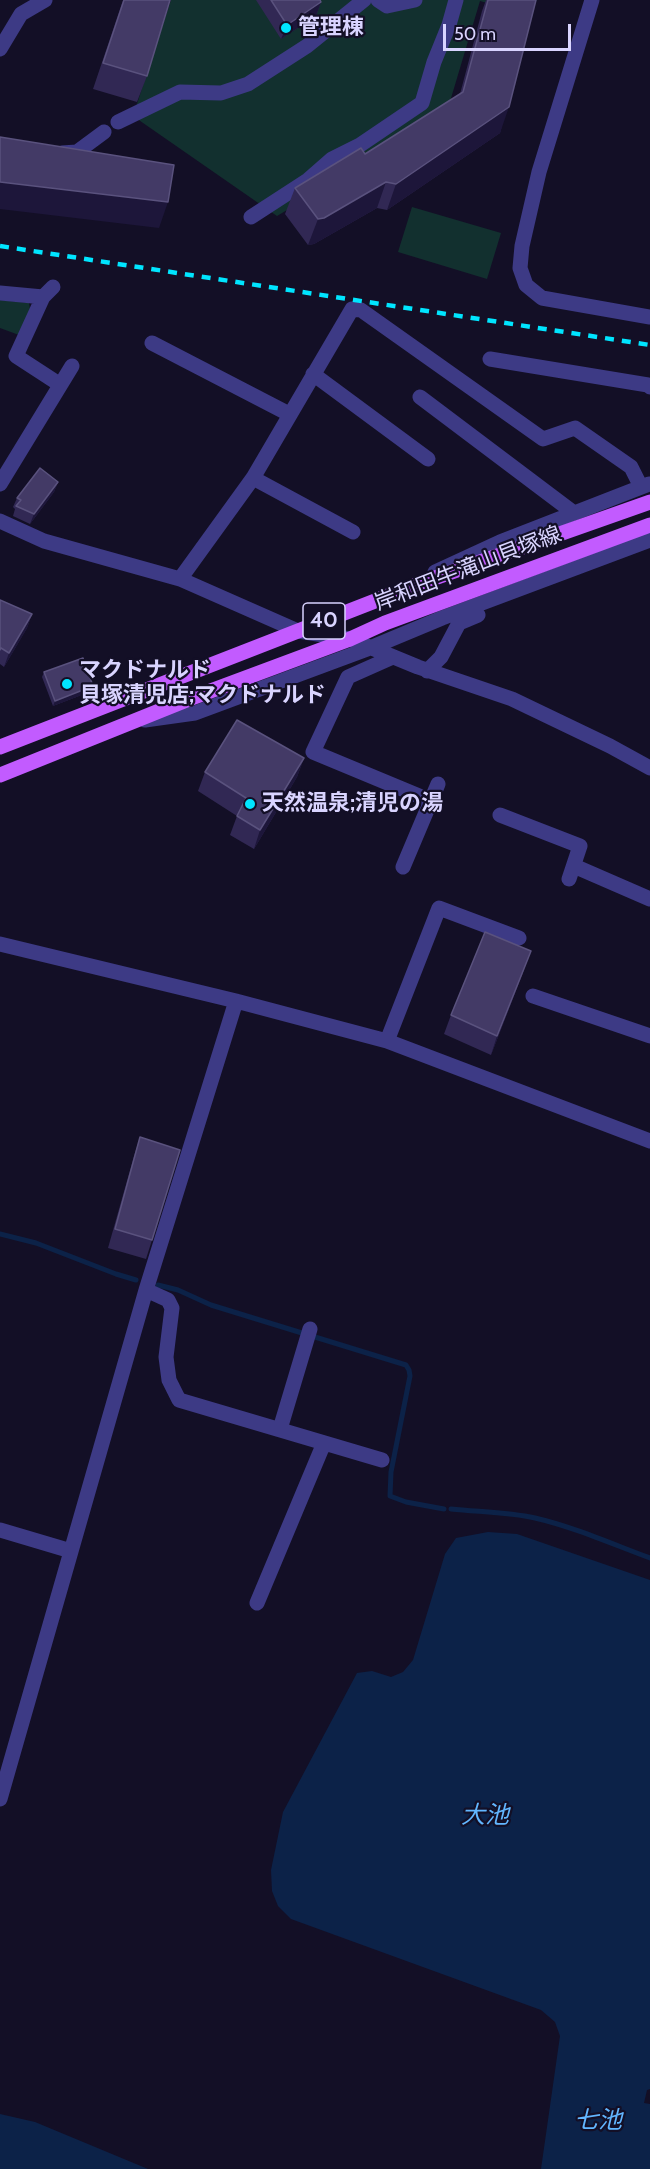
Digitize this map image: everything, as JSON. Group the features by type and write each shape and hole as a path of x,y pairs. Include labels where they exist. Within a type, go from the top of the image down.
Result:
{"main road":[{"name":"岸和田牛滝山貝塚線","path":"0,747 429,580 650,502"},
{"name":"岸和田牛滝山貝塚線","path":"0,775 189,699 350,639 385,623 650,525"}],"street":[{"path":"0,49 21,14 45,0"},
{"path":"117,122 180,92 221,93 248,84 307,46 364,0"},
{"path":"378,0 387,6 415,0"},
{"path":"251,217 308,180 332,159 360,145 422,103 456,0"},
{"path":"592,0 539,172 522,246 520,268 526,285 542,298 650,317"},
{"path":"43,152 53,154 77,152 104,132"},
{"path":"0,293 48,292 16,356 59,384"},
{"path":"180,579 253,478 352,309 362,310 543,439 575,428 631,467 646,485 500,542 336,616"},
{"path":"152,343 289,414"},
{"path":"490,359 650,387"},
{"path":"0,484 72,366"},
{"path":"313,374 428,459"},
{"path":"420,398 574,513"},
{"path":"253,478 353,532"},
{"path":"0,521 44,541 180,579 298,631 350,639 427,671 512,699 650,768"},
{"path":"141,720 195,713 650,540"},
{"path":"427,671 441,657 459,623 508,603 541,581"},
{"path":"393,657 348,677 313,752 431,801"},
{"path":"403,867 438,784"},
{"path":"500,815 580,846 572,872 650,899"},
{"path":"387,1041 440,908 519,938"},
{"path":"0,944 236,1001 387,1041 650,1141"},
{"path":"533,996 650,1036"},
{"path":"0,1799 146,1290 236,1001"},
{"path":"146,1290 168,1300 172,1308 165,1357 170,1380 179,1400 382,1460"},
{"path":"280,1430 308,1335"},
{"path":"256,1603 324,1443"},
{"path":"0,1530 71,1551"}],"green space":[{"path":"171,0 537,0 529,15 480,1 446,115 277,216 133,116"},
{"path":"412,207 501,233 487,279 398,252"},
{"path":"0,300 29,303 30,309 19,335 0,328"}],"water":[{"name":"大池","path":"488,1532 517,1534 650,1580 650,2089 647,2090 644,2103 650,2104 650,2169 541,2169 560,2036 555,2022 541,2010 291,1919 278,1906 272,1891 271,1870 283,1812 357,1673 372,1671 391,1677 403,1672 413,1660 445,1554 456,1538"},
{"path":"0,2114 35,2122 148,2169 0,2169"}],"building":[{"path":"124,0 170,0 147,76 103,63"},
{"path":"271,0 320,0 321,2 287,25"},
{"path":"488,0 536,0 509,107 396,184 386,182 324,218 318,219 295,188 361,148 365,154 463,92"},
{"path":"0,137 174,165 168,202 0,182"},
{"path":"40,468 58,482 34,514 16,506 21,500 17,498"},
{"path":"0,600 32,614 9,653 1,648 0,650"},
{"name":"マクドナルド 貝塚清児店;マクドナルド","path":"83,658 93,686 55,701 44,672"},
{"name":"天然温泉;清児の湯","path":"237,720 304,758 260,830 237,816 246,798 205,772"},
{"path":"485,932 531,951 497,1036 451,1015"},
{"path":"140,1137 180,1150 152,1240 115,1229"}],"waterway":[{"path":"0,1234 36,1243 136,1280"},
{"path":"158,1285 178,1290 211,1305 406,1365 410,1376 391,1472 390,1496 406,1502 444,1509"},
{"path":"451,1509 535,1518 579,1531 650,1558"}],"railway":[{"path":"0,246 650,345"}],"place":[{"name":"管理棟","path":"286,28"},
{"name":"マクドナルド 貝塚清児店;マクドナルド","path":"67,684"},
{"name":"天然温泉;清児の湯","path":"250,804"}],"water label":[{"name":"七池","path":"598,2121"}]}
